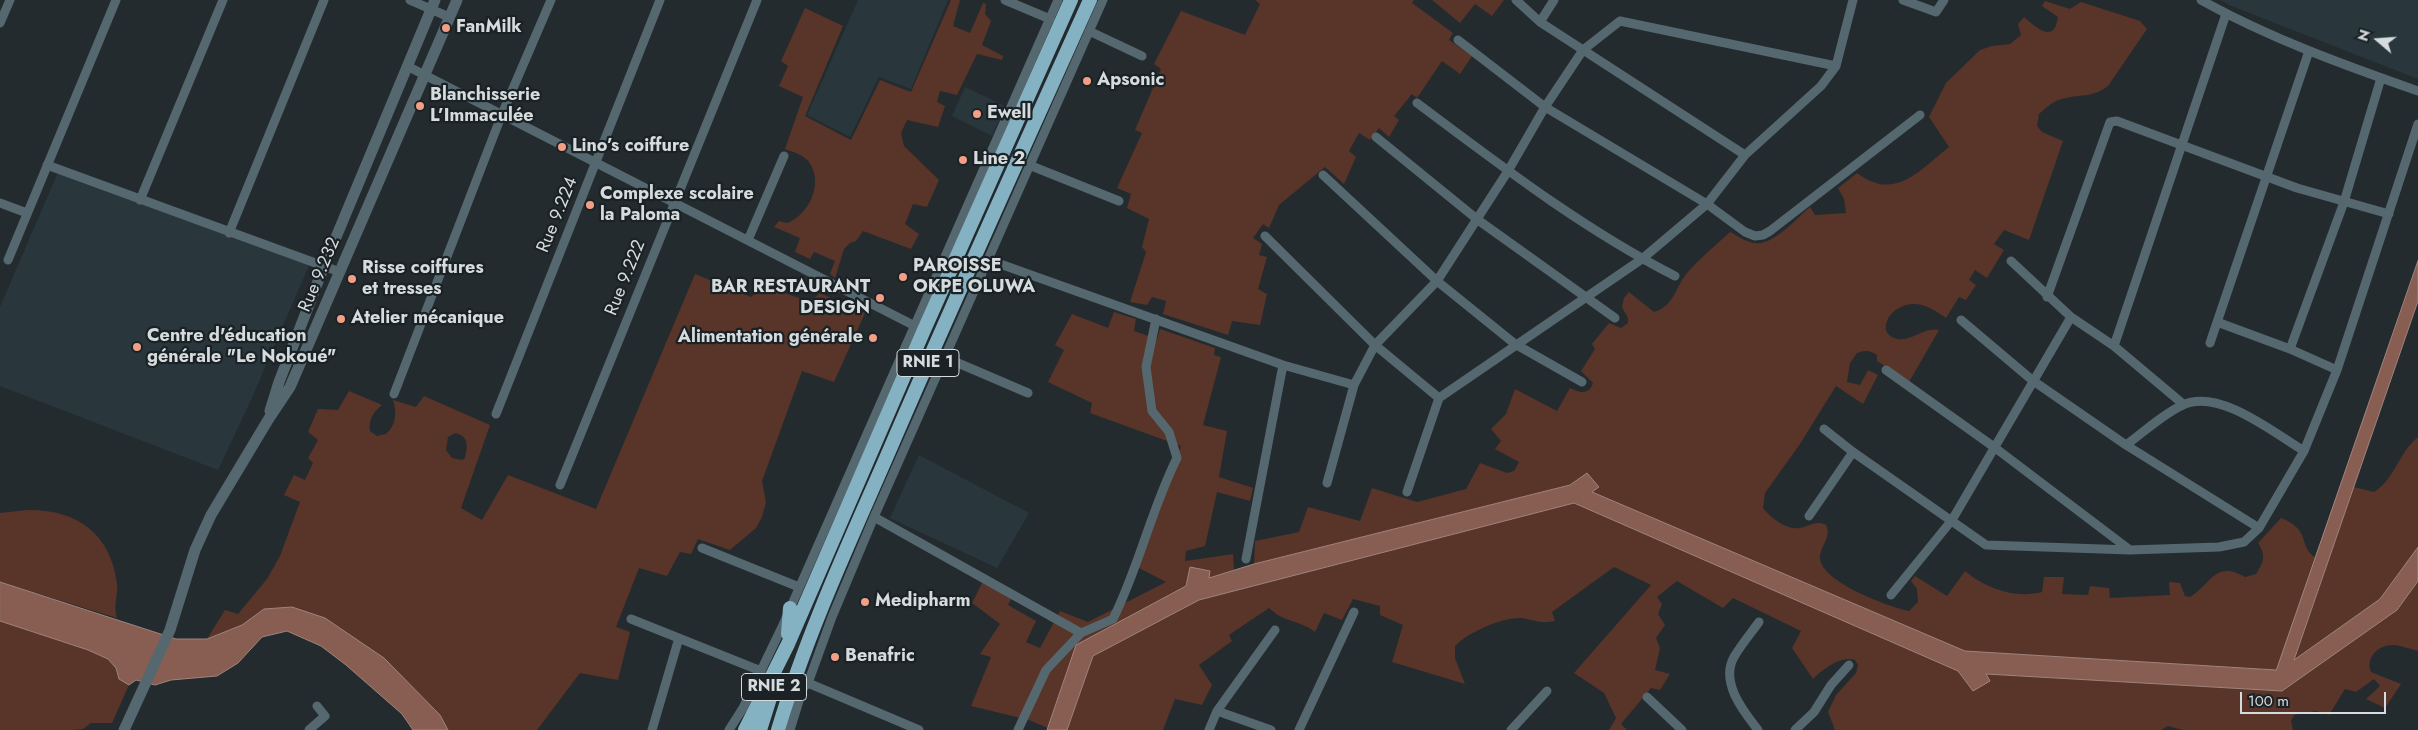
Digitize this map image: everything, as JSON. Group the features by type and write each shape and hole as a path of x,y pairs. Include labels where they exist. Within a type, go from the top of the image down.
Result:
{"highway":[{"name":"RNIE 1","path":"745,730 788,644 924,330 1072,0"},
{"name":"RNIE 1","path":"778,730 791,688 826,597 939,337 1090,0"},
{"path":"788,644 790,608"},
{"name":"RNIE 2","path":"760,730 788,644"}],"street":[{"path":"0,24 10,0"},
{"path":"8,260 116,0"},
{"path":"140,200 223,0"},
{"path":"229,233 324,0"},
{"path":"410,0 433,4 449,17"},
{"name":"Rue 9.232","path":"268,420 290,387 456,0"},
{"path":"394,394 502,114 551,0"},
{"name":"Rue 9.224","path":"496,414 660,0"},
{"name":"Rue 9.222","path":"560,485 757,0"},
{"path":"1005,0 1050,20"},
{"path":"729,730 761,671 790,608 1058,0"},
{"path":"790,730 803,688 808,683 832,617 874,517 1103,0"},
{"path":"1516,0 1540,22 1746,155"},
{"path":"1540,22 1554,0"},
{"path":"1407,492 1439,398 1515,344 1588,297 1642,259 1707,204 1746,155 1821,86 1836,66 1853,0"},
{"path":"1904,0 1936,12 1944,0"},
{"path":"2201,0 2226,14 2309,50 2418,91"},
{"name":"Rue 9.232","path":"268,420 278,382 324,266 433,4"},
{"path":"2114,346 2226,14"},
{"path":"1327,483 1354,385 1375,345 1437,281 1478,220 1545,107 1584,50 1620,21 1836,66"},
{"path":"1089,31 1142,56"},
{"path":"1458,40 1545,107 1707,204 1745,232 1755,236 1763,235 1920,115"},
{"path":"2210,343 2309,50"},
{"path":"407,66 914,324"},
{"path":"2290,349 2344,202 2381,78"},
{"path":"1417,103 1508,171 1642,259 1675,276"},
{"path":"2048,297 2110,122 2117,120 2182,147 2344,202 2389,214"},
{"path":"1824,429 1853,452 1986,545 2130,550 2219,547 2244,542 2259,528 2304,451 2337,370 2418,124"},
{"path":"1376,137 1478,220 1615,318"},
{"path":"748,240 784,156"},
{"path":"47,165 340,272"},
{"path":"1029,166 1119,201"},
{"path":"1323,175 1437,281 1515,344 1582,382"},
{"path":"0,203 27,213"},
{"path":"1265,236 1375,345 1439,398"},
{"path":"989,260 1283,365 1354,385"},
{"path":"2011,262 2071,317 2114,346 2183,404"},
{"path":"1891,595 1952,520 2032,380 2071,317"},
{"path":"1018,730 1046,670 1081,633 1113,619 1126,592 1162,489 1177,458 1169,432 1152,411 1146,367 1156,319"},
{"path":"1961,320 2032,380 2126,445 2259,528"},
{"path":"2217,322 2290,349 2337,370"},
{"path":"944,357 1028,393"},
{"path":"1246,559 1283,365"},
{"path":"1886,370 1994,446 2130,550"},
{"path":"2126,445 2183,404 2208,400 2239,411 2304,451"},
{"path":"124,730 170,630 199,541 212,515 268,420"},
{"path":"1809,516 1853,452"},
{"path":"874,517 1081,633"},
{"path":"702,548 799,586"},
{"path":"1299,730 1354,612"},
{"path":"631,619 761,671"},
{"path":"1758,730 1738,703 1730,671 1734,656 1759,622"},
{"path":"1209,730 1217,711 1275,630"},
{"path":"652,730 679,638"},
{"path":"1795,730 1814,712 1836,679 1849,665"},
{"path":"808,683 919,730"},
{"path":"1511,730 1547,691"},
{"path":"1648,697 1682,730"},
{"path":"309,730 325,716 316,706"},
{"path":"1217,711 1271,730"}],"shaded area":[{"path":"858,0 948,0 911,89 879,77 850,137 807,115"},
{"path":"951,0 960,0 953,26 970,33 983,3 986,4 985,14 991,21 982,45 1003,56 1002,60 977,54 957,95 940,91 937,102 945,106 938,127 907,120 901,133 904,146 939,180 927,207 913,204 905,224 919,234 911,249 863,231 856,241 850,243 844,249 835,278 830,274 835,261 814,252 810,259 795,252 800,238 774,227 779,221 787,223 795,219 808,206 812,197 815,179 809,162 804,157 785,149 803,97 779,86 788,66 781,61 805,8 843,26 805,116 851,140 880,80 911,92"},
{"path":"1255,0 1414,0 1412,3 1453,33 1449,40 1472,56 1460,74 1442,61 1417,98 1412,94 1394,116 1399,120 1389,137 1379,128 1370,140 1359,133 1349,151 1356,157 1344,184 1325,167 1279,205 1269,228 1263,224 1253,238 1262,244 1259,255 1267,257 1258,289 1267,294 1260,325 1232,321 1228,335 1163,314 1166,301 1152,297 1147,305 1130,302 1146,252 1142,247 1149,219 1127,208 1131,194 1117,188 1142,133 1135,130 1161,69 1154,64 1181,11 1245,35 1260,4"},
{"path":"1432,0 1504,0 1492,16 1475,4 1460,23"},
{"path":"2220,0 2418,0 2418,79 2229,5"},
{"path":"2045,1 2070,9 2081,2 2140,21 2147,29 2108,86 2091,94 2059,100 2039,114 2037,126 2042,132 2063,141 2029,240 2004,230 1994,244 2004,250 1987,278 1975,270 1969,280 1976,285 1966,300 1959,297 1946,318 1922,305 1911,304 1894,312 1886,325 1886,331 1890,336 1904,339 1928,330 1939,330 1909,382 1877,361 1877,355 1874,353 1862,351 1857,353 1850,363 1847,382 1860,385 1868,370 1878,375 1863,404 1836,386 1800,444 1765,493 1763,508 1770,516 1789,527 1800,528 1816,523 1826,525 1828,534 1820,558 1823,567 1832,576 1857,592 1909,611 1918,602 1917,589 1911,581 1915,576 1947,596 1965,571 1991,587 2011,593 2032,594 2042,592 2044,577 2064,577 2062,594 2088,595 2090,586 2109,588 2110,598 2170,595 2169,582 2180,583 2185,596 2190,597 2220,572 2235,572 2245,577 2256,574 2263,558 2258,543 2281,518 2297,528 2310,553 2315,557 2276,670 1965,651 1592,492 1587,473 1570,485 1254,564 1255,541 1299,532 1308,507 1360,521 1372,488 1417,502 1466,489 1480,463 1507,473 1514,471 1519,462 1495,449 1501,441 1491,429 1506,414 1515,389 1557,411 1570,388 1583,392 1591,387 1593,383 1581,371 1595,349 1592,344 1609,323 1621,328 1628,323 1628,318 1622,307 1624,298 1629,292 1654,312 1669,302 1689,271 1730,232 1742,239 1762,243 1777,236 1810,207 1815,215 1846,213 1844,199 1838,188 1857,173 1871,181 1895,184 1928,165 1949,147 1929,117 1946,83 1980,50 1992,46 2010,44 2021,35 2018,24 2024,17 2039,29 2049,32 2053,30 2058,17 2042,6"},
{"path":"965,87 1005,106 992,136 952,116"},
{"name":"Centre d'éducation générale \"Le Nokoué\"","path":"59,170 310,263 251,400 218,470 0,386 0,307"},
{"path":"2418,261 2418,301 2294,660 2380,599 2418,547 2418,581 2397,610 2282,691 1986,674 1990,681 1973,691 1958,671 1574,503 1199,600 1093,656 1067,730 1047,730 1076,645 1186,586 1190,567 1210,571 1209,578 1254,564 1570,485 1587,473 1599,487 1592,492 1965,651 2276,670"},
{"path":"695,274 751,297 765,286 810,302 820,293 865,313 834,382 802,371 762,481 766,502 762,517 756,528 730,550 698,539 691,554 680,552 667,576 639,568 616,627 630,632 618,680 580,673 537,730 448,730 440,715 264,609 242,625 207,639 225,610 238,614 267,579 280,556 300,502 284,495 294,475 305,480 313,463 308,458 318,440 308,432 318,409 338,410 349,391 382,405 374,413 370,423 370,431 377,436 386,434 394,423 395,410 393,400 416,407 424,396 490,425 461,508 482,520 508,475 596,509","holes":["455,433 460,434 465,439 467,446 465,458 462,460 452,458 446,450 448,437"]},
{"path":"1114,312 1136,319 1134,331 1157,339 1160,329 1215,348 1214,355 1221,357 1203,425 1227,431 1219,477 1253,488 1250,501 1217,492 1205,546 1186,551 1185,561 1233,554 1234,570 1187,586 1077,645 1048,728 1029,720 971,706 991,657 980,654 1000,624 972,603 985,577 1015,591 1008,605 1036,621 1026,642 1040,648 1060,611 1088,622 1166,582 1137,567 1181,446 1090,413 1092,403 1048,382 1064,350 1055,345 1072,314 1108,328"},
{"path":"2418,437 2418,547 2380,599 2294,661 2354,487 2374,492 2381,487 2406,450"},
{"path":"919,455 1029,513 997,568 890,518"},
{"path":"1574,503 1958,671 1973,691 1985,674 2282,691 2397,610 2418,581 2418,651 2398,645 2389,645 2379,649 2372,657 2370,661 2371,672 2401,684 2385,708 2366,699 2380,686 2374,679 2356,692 2345,689 2329,715 2316,711 2294,715 2291,721 2293,730 2183,730 2168,726 2161,730 1835,730 1828,712 1836,695 1856,673 1858,665 1855,660 1838,661 1813,679 1792,648 1801,631 1733,598 1723,608 1677,581 1657,597 1662,604 1658,614 1665,625 1656,638 1660,648 1655,670 1670,674 1660,690 1651,688 1621,724 1627,730 1609,730 1616,718 1604,693 1574,673 1651,585 1614,567 1552,612 1555,621 1541,622 1513,618 1485,627 1461,641 1455,646 1455,658 1465,684 1392,662 1403,625 1380,615 1380,606 1353,599 1342,620 1324,613 1315,632 1280,616 1269,608 1229,635 1232,641 1199,665 1212,685 1202,705 1175,699 1163,730 1067,730 1093,656 1199,600"},
{"path":"27,510 61,514 88,527 99,538 113,566 117,584 115,610 117,618 0,582 0,513"},
{"path":"0,582 176,639 207,639 242,625 264,609 292,607 325,618 384,658 440,715 448,730 413,730 402,714 346,665 321,646 287,631 262,637 238,663 217,676 171,680 155,685 136,680 129,685 119,679 116,668 108,659 88,650 0,621"},
{"path":"0,621 88,650 108,659 116,668 117,674 129,685 112,723 91,723 83,729 73,730 0,730"}],"place":[{"name":"FanMilk","path":"446,28"},
{"name":"Apsonic","path":"1087,81"},
{"name":"Blanchisserie L’Immaculée","path":"420,106"},
{"name":"Ewell","path":"977,114"},
{"name":"Lino’s coiffure","path":"562,147"},
{"name":"Line 2","path":"963,160"},
{"name":"Complexe scolaire la Paloma","path":"590,205"},
{"name":"PAROISSE OKPE OLUWA","path":"903,277"},
{"name":"Risse coiffures et tresses","path":"352,279"},
{"name":"BAR RESTAURANT DESIGN","path":"880,298"},
{"name":"Atelier mécanique","path":"341,319"},
{"name":"Alimentation générale","path":"873,338"},
{"name":"Centre d'éducation générale \"Le Nokoué\"","path":"137,347"},
{"name":"Medipharm","path":"865,602"},
{"name":"Benafric","path":"835,657"}]}
